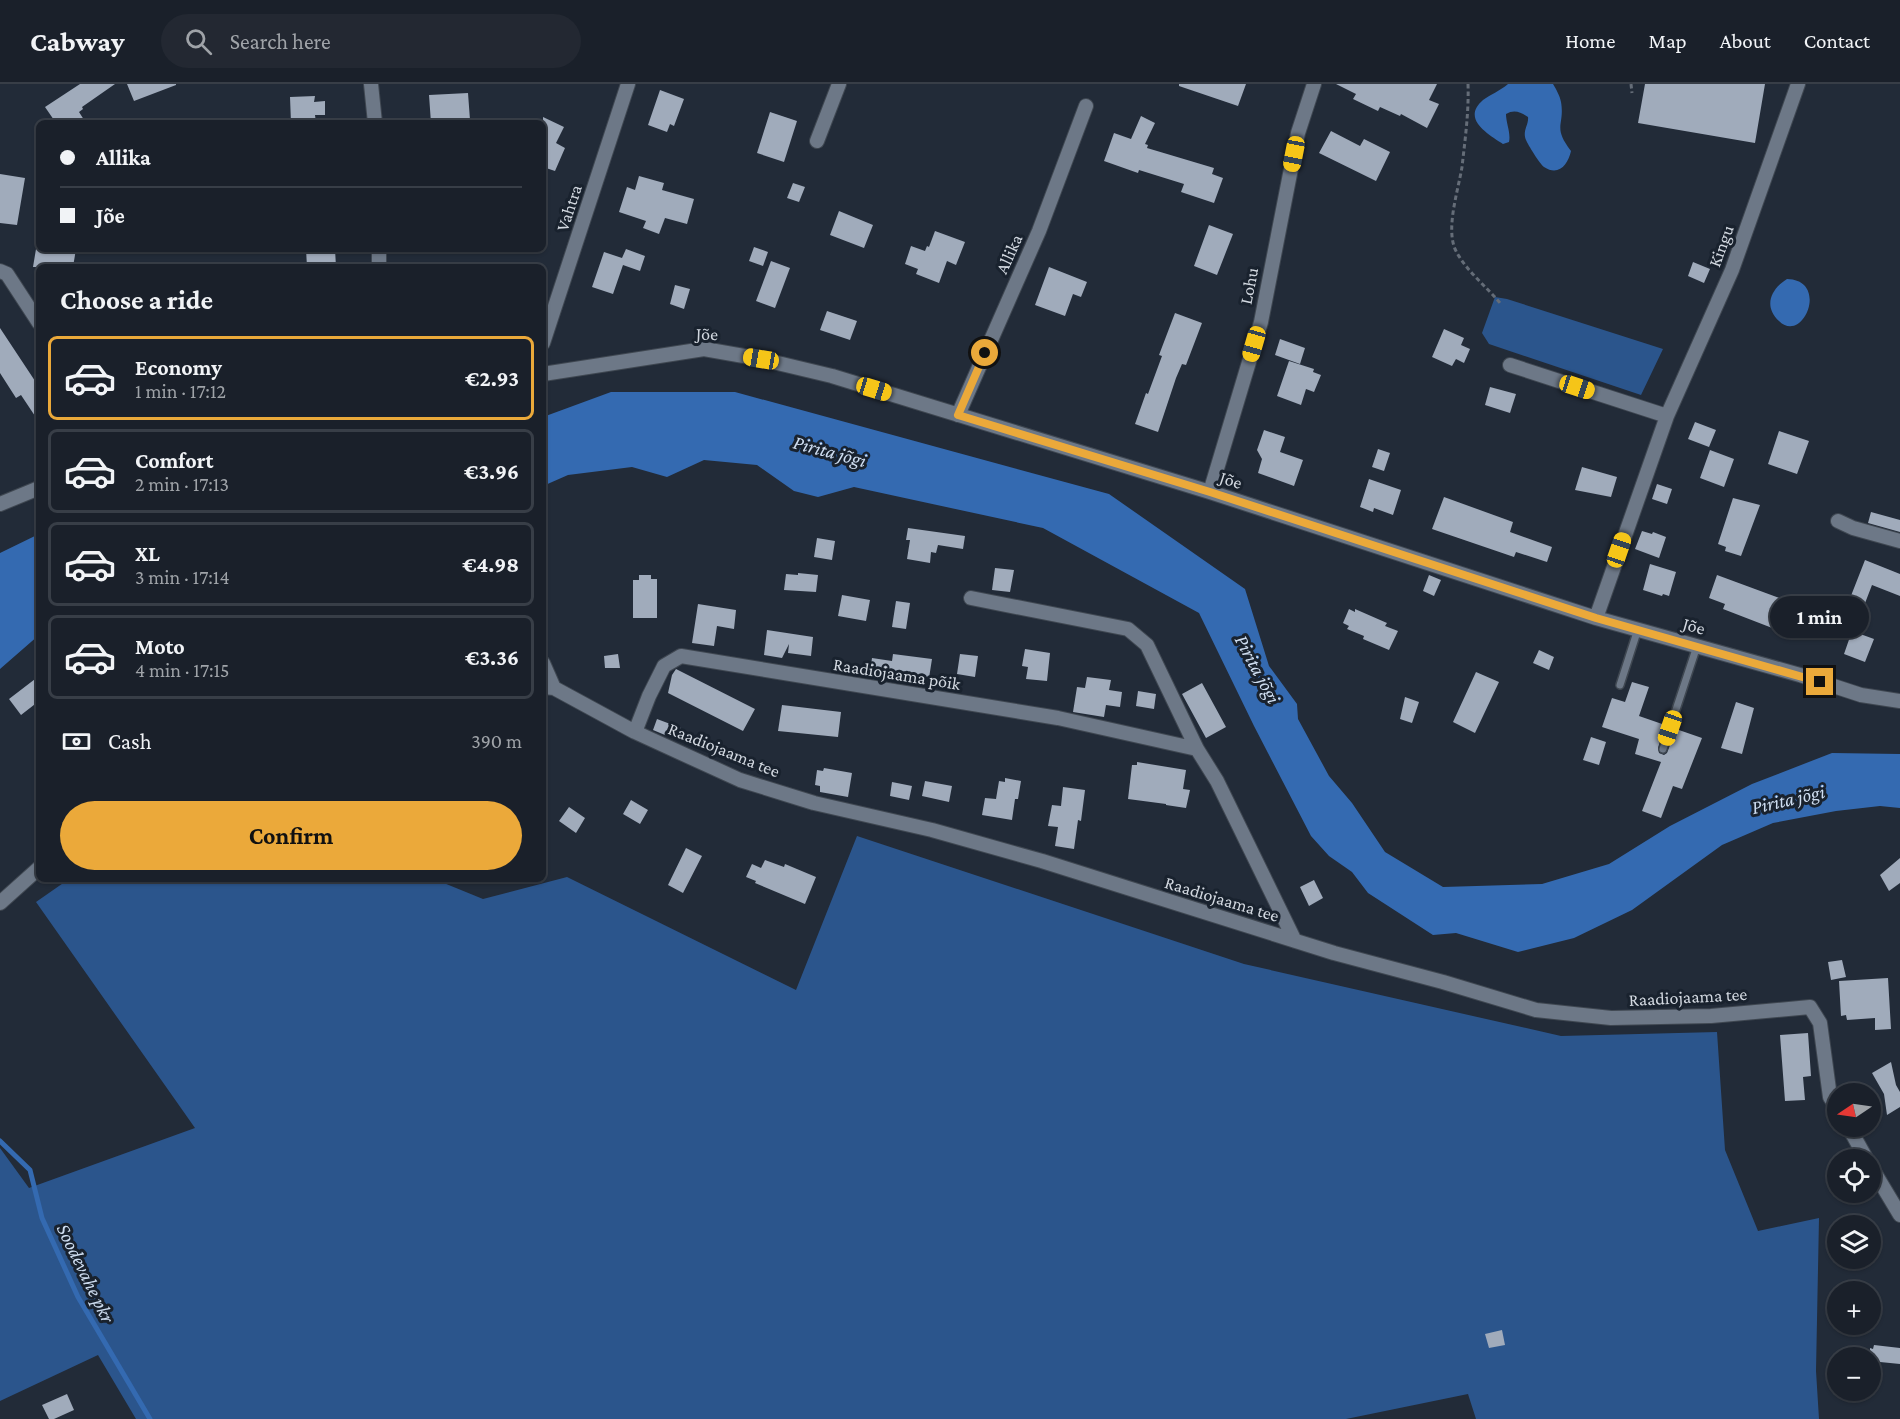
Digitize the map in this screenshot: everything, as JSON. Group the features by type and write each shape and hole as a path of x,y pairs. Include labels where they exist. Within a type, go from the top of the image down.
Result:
{"street":[{"path":"370,84 375,120"},
{"name":"Vahtra","path":"546,334 628,84"},
{"path":"817,141 839,84"},
{"name":"Lohu","path":"1210,492 1261,322 1298,133 1314,84"},
{"name":"Kingu","path":"1596,618 1666,416 1732,270 1798,84"},
{"name":"Allika","path":"958,415 1039,231 1086,106"},
{"path":"0,271 7,274 36,318"},
{"name":"Jõe","path":"546,374 704,349 761,359 832,376 1210,492 1596,618 1861,695 1900,701"},
{"path":"1510,365 1666,416"},
{"path":"0,504 36,489"},
{"path":"1838,521 1852,528 1900,542"},
{"path":"971,598 1128,629 1147,645 1295,941"},
{"name":"Raadiojaama põik","path":"635,732 664,666 681,656 1058,718 1197,749"},
{"name":"Raadiojaama tee","path":"548,688 635,732 740,780 814,803 932,830 1042,861 1295,941 1536,1010 1611,1018 1711,1016 1810,1007 1820,1023 1828,1083"},
{"path":"0,903 36,871"},
{"path":"1881,1184 1900,1215"}],"lane":[{"path":"1620,685 1638,629"},
{"path":"1663,749 1697,646"}],"path":[{"path":"1468,84 1469,103 1451,234 1456,250 1470,270 1500,303"},
{"path":"1631,84 1632,93"}],"shaded area":[{"path":"1495,297 1663,349 1641,395 1489,344 1482,333"},
{"path":"857,836 1244,964 1561,1036 1717,1032 1725,1150 1758,1231 1819,1218 1816,1371 1819,1419 1476,1419 1468,1394 1346,1419 136,1419 98,1355 0,1401 0,1148 29,1188 195,1128 36,902 65,882 441,882 483,899 567,877 796,990"}],"water":[{"path":"1508,84 1553,84 1561,102 1562,136 1571,151 1562,168 1549,170 1540,162 1526,140 1528,117 1523,114 1515,111 1506,114 1509,142 1503,144 1479,125 1475,113 1477,107 1483,100"},
{"path":"1787,279 1800,282 1807,289 1810,299 1803,319 1796,325 1788,326 1774,315 1770,304 1773,293"},
{"name":"Pirita jõgi","path":"611,392 735,392 1109,494 1245,589 1269,666 1297,704 1298,719 1329,776 1352,803 1385,852 1443,887 1542,884 1609,864 1670,826 1752,784 1832,753 1900,754 1900,808 1880,806 1836,811 1773,823 1722,845 1632,910 1574,938 1518,952 1456,933 1433,935 1368,893 1352,872 1329,856 1311,836 1199,613 1043,528 854,487 818,497 794,491 757,465 704,460 667,477 632,467 568,475 546,485 546,416"},
{"path":"36,535 36,638 0,669 0,553"}],"building":[{"path":"80,84 115,84 82,107 83,109 79,112 84,120 54,120 45,107"},
{"path":"127,84 176,84 176,85 134,101"},
{"path":"1179,84 1246,84 1238,106 1179,86"},
{"path":"1336,84 1437,84 1429,100 1439,104 1427,128 1401,114 1400,116 1380,107 1378,111 1353,99 1356,94"},
{"path":"1645,84 1765,84 1755,143 1638,123"},
{"path":"660,90 684,99 674,126 670,124 667,132 648,125"},
{"path":"468,93 470,120 431,120 429,95"},
{"path":"315,96 314,102 325,101 325,115 315,115 316,120 291,120 290,97"},
{"path":"770,112 797,121 784,162 757,153"},
{"path":"1141,116 1155,123 1145,144 1148,145 1147,148 1214,168 1212,174 1223,178 1214,203 1181,192 1184,184 1139,170 1138,173 1104,161 1114,133 1131,139"},
{"path":"543,117 564,127 556,143 565,148 555,171 546,168 546,120 543,120"},
{"path":"1331,131 1360,146 1364,139 1390,152 1376,181 1319,153"},
{"path":"0,174 25,178 17,225 0,223"},
{"path":"639,176 664,183 662,190 694,199 687,224 665,218 659,234 643,228 646,221 619,212 627,187 635,190"},
{"path":"793,183 805,187 799,202 787,198"},
{"path":"839,211 873,225 864,248 830,235"},
{"path":"1209,225 1233,234 1217,275 1194,266"},
{"path":"935,231 965,242 956,265 947,261 939,283 916,274 918,269 905,264 911,246 925,251"},
{"path":"754,247 768,252 763,266 749,261"},
{"path":"36,249 36,252 76,252 74,264 36,264 36,267 33,267"},
{"path":"626,249 645,256 640,271 623,265 613,294 592,287 604,252 622,258"},
{"path":"306,252 335,252 336,264 307,264"},
{"path":"771,261 790,268 775,308 756,301"},
{"path":"1693,262 1710,269 1704,283 1688,276"},
{"path":"1049,267 1087,282 1081,297 1073,294 1065,316 1035,305"},
{"path":"675,285 690,289 684,309 670,304"},
{"path":"827,311 857,321 850,340 820,330"},
{"path":"1175,313 1202,323 1186,365 1182,364 1176,378 1158,432 1135,424 1162,356 1159,355"},
{"path":"0,328 36,382 36,418 21,395 16,398 0,373"},
{"path":"1444,329 1464,338 1461,345 1470,349 1464,363 1456,359 1452,366 1432,357"},
{"path":"1280,339 1305,348 1300,364 1275,355"},
{"path":"1289,361 1314,369 1313,372 1321,375 1314,392 1306,389 1301,405 1277,396"},
{"path":"1490,387 1516,394 1510,413 1485,405"},
{"path":"1695,422 1716,430 1709,447 1688,439"},
{"path":"1264,430 1285,437 1280,452 1303,460 1294,486 1258,473 1262,459 1257,450"},
{"path":"1779,431 1809,441 1797,474 1768,464"},
{"path":"1378,449 1390,453 1384,471 1372,467"},
{"path":"1710,450 1734,459 1724,487 1700,478"},
{"path":"1582,467 1617,477 1611,497 1575,490"},
{"path":"1369,479 1401,490 1393,515 1374,508 1373,512 1360,507"},
{"path":"1657,484 1672,489 1667,504 1652,499"},
{"path":"1444,497 1513,522 1510,532 1552,547 1547,562 1516,552 1514,557 1432,529"},
{"path":"1733,498 1760,505 1741,556 1725,551 1726,547 1718,544"},
{"path":"1871,512 1900,520 1900,532 1868,523"},
{"path":"908,528 965,536 963,549 938,545 936,553 931,552 930,563 907,559 910,540 906,540"},
{"path":"1642,531 1666,537 1659,558 1635,549"},
{"path":"817,538 835,541 832,560 814,557"},
{"path":"1865,560 1900,574 1900,596 1872,585 1862,611 1847,606"},
{"path":"1650,564 1676,572 1669,596 1643,590"},
{"path":"995,568 1014,570 1010,592 992,590"},
{"path":"798,573 818,575 816,592 784,590 786,574 798,575"},
{"path":"639,575 651,575 651,579 657,579 657,618 633,618 633,580 639,580"},
{"path":"1429,575 1441,580 1434,596 1423,591"},
{"path":"1717,575 1793,603 1791,606 1810,613 1802,634 1794,632 1793,636 1723,609 1725,604 1709,598"},
{"path":"842,595 870,600 866,621 838,616"},
{"path":"896,601 910,603 906,629 892,627"},
{"path":"698,604 736,610 734,629 717,626 714,646 692,643"},
{"path":"1349,609 1355,612 1355,609 1387,623 1385,626 1398,631 1389,650 1347,629 1349,626 1343,623"},
{"path":"767,630 813,637 811,656 788,653 789,644 782,658 764,655"},
{"path":"1852,631 1874,639 1865,662 1844,654"},
{"path":"1025,649 1050,653 1047,681 1026,679 1028,667 1022,666"},
{"path":"1539,650 1554,657 1549,670 1533,663"},
{"path":"618,654 620,668 605,668 604,656"},
{"path":"893,654 932,659 929,678 870,673 872,658 892,661"},
{"path":"960,654 978,656 975,677 957,674"},
{"path":"676,669 755,709 743,731 668,693 672,675"},
{"path":"1476,672 1499,682 1475,733 1453,722"},
{"path":"1087,677 1111,680 1109,690 1122,692 1120,707 1106,705 1104,717 1073,712 1077,687 1085,688"},
{"path":"36,678 36,703 21,715 9,699"},
{"path":"1632,682 1649,687 1639,716 1665,725 1658,748 1659,753 1664,755 1667,753 1676,729 1702,738 1682,789 1673,786 1661,818 1642,811 1661,762 1635,754 1639,739 1602,727 1612,698 1625,702"},
{"path":"1202,683 1226,727 1206,738 1182,694"},
{"path":"1138,691 1156,694 1154,709 1136,706"},
{"path":"1405,697 1419,702 1412,723 1400,719"},
{"path":"1736,702 1754,708 1742,754 1721,748"},
{"path":"782,705 841,712 838,737 778,731"},
{"path":"657,719 681,728 677,740 653,730"},
{"path":"1591,737 1606,742 1599,765 1583,760"},
{"path":"1137,762 1186,770 1183,789 1190,790 1186,808 1128,799 1132,765 1137,765"},
{"path":"824,768 852,773 848,797 820,792 820,786 815,785 817,770 823,771"},
{"path":"1005,778 1021,781 1012,820 982,815 985,798 996,799 999,781 1005,782"},
{"path":"925,781 952,786 949,802 922,796"},
{"path":"892,782 912,786 909,800 890,796"},
{"path":"1063,787 1085,790 1074,849 1055,846 1058,827 1048,826 1052,805 1061,806"},
{"path":"631,800 648,810 640,824 623,814"},
{"path":"569,807 585,818 576,833 559,821"},
{"path":"686,848 702,856 683,893 668,885"},
{"path":"1900,858 1900,883 1889,891 1880,875"},
{"path":"765,860 784,867 785,864 816,877 805,904 746,877 752,864 761,868"},
{"path":"1314,880 1323,898 1309,906 1300,887"},
{"path":"1842,960 1846,977 1831,980 1828,962"},
{"path":"1888,978 1891,1029 1875,1030 1875,1018 1847,1020 1846,1015 1841,1016 1839,981"},
{"path":"1808,1033 1811,1076 1803,1077 1805,1100 1785,1101 1780,1035"},
{"path":"1891,1062 1896,1085 1900,1092 1900,1107 1887,1115 1881,1083 1878,1083 1872,1073"},
{"path":"1502,1330 1505,1345 1489,1348 1485,1334"},
{"path":"1874,1345 1900,1348 1900,1364 1881,1362 1881,1347 1874,1347"},
{"path":"67,1394 74,1410 49,1419 42,1405"}],"waterway":[{"name":"Soodevahe pkr","path":"0,1141 30,1170 42,1218 78,1297 150,1419"}],"route":[{"path":"985,353 958,415 1210,492 1596,618 1820,682"}]}
